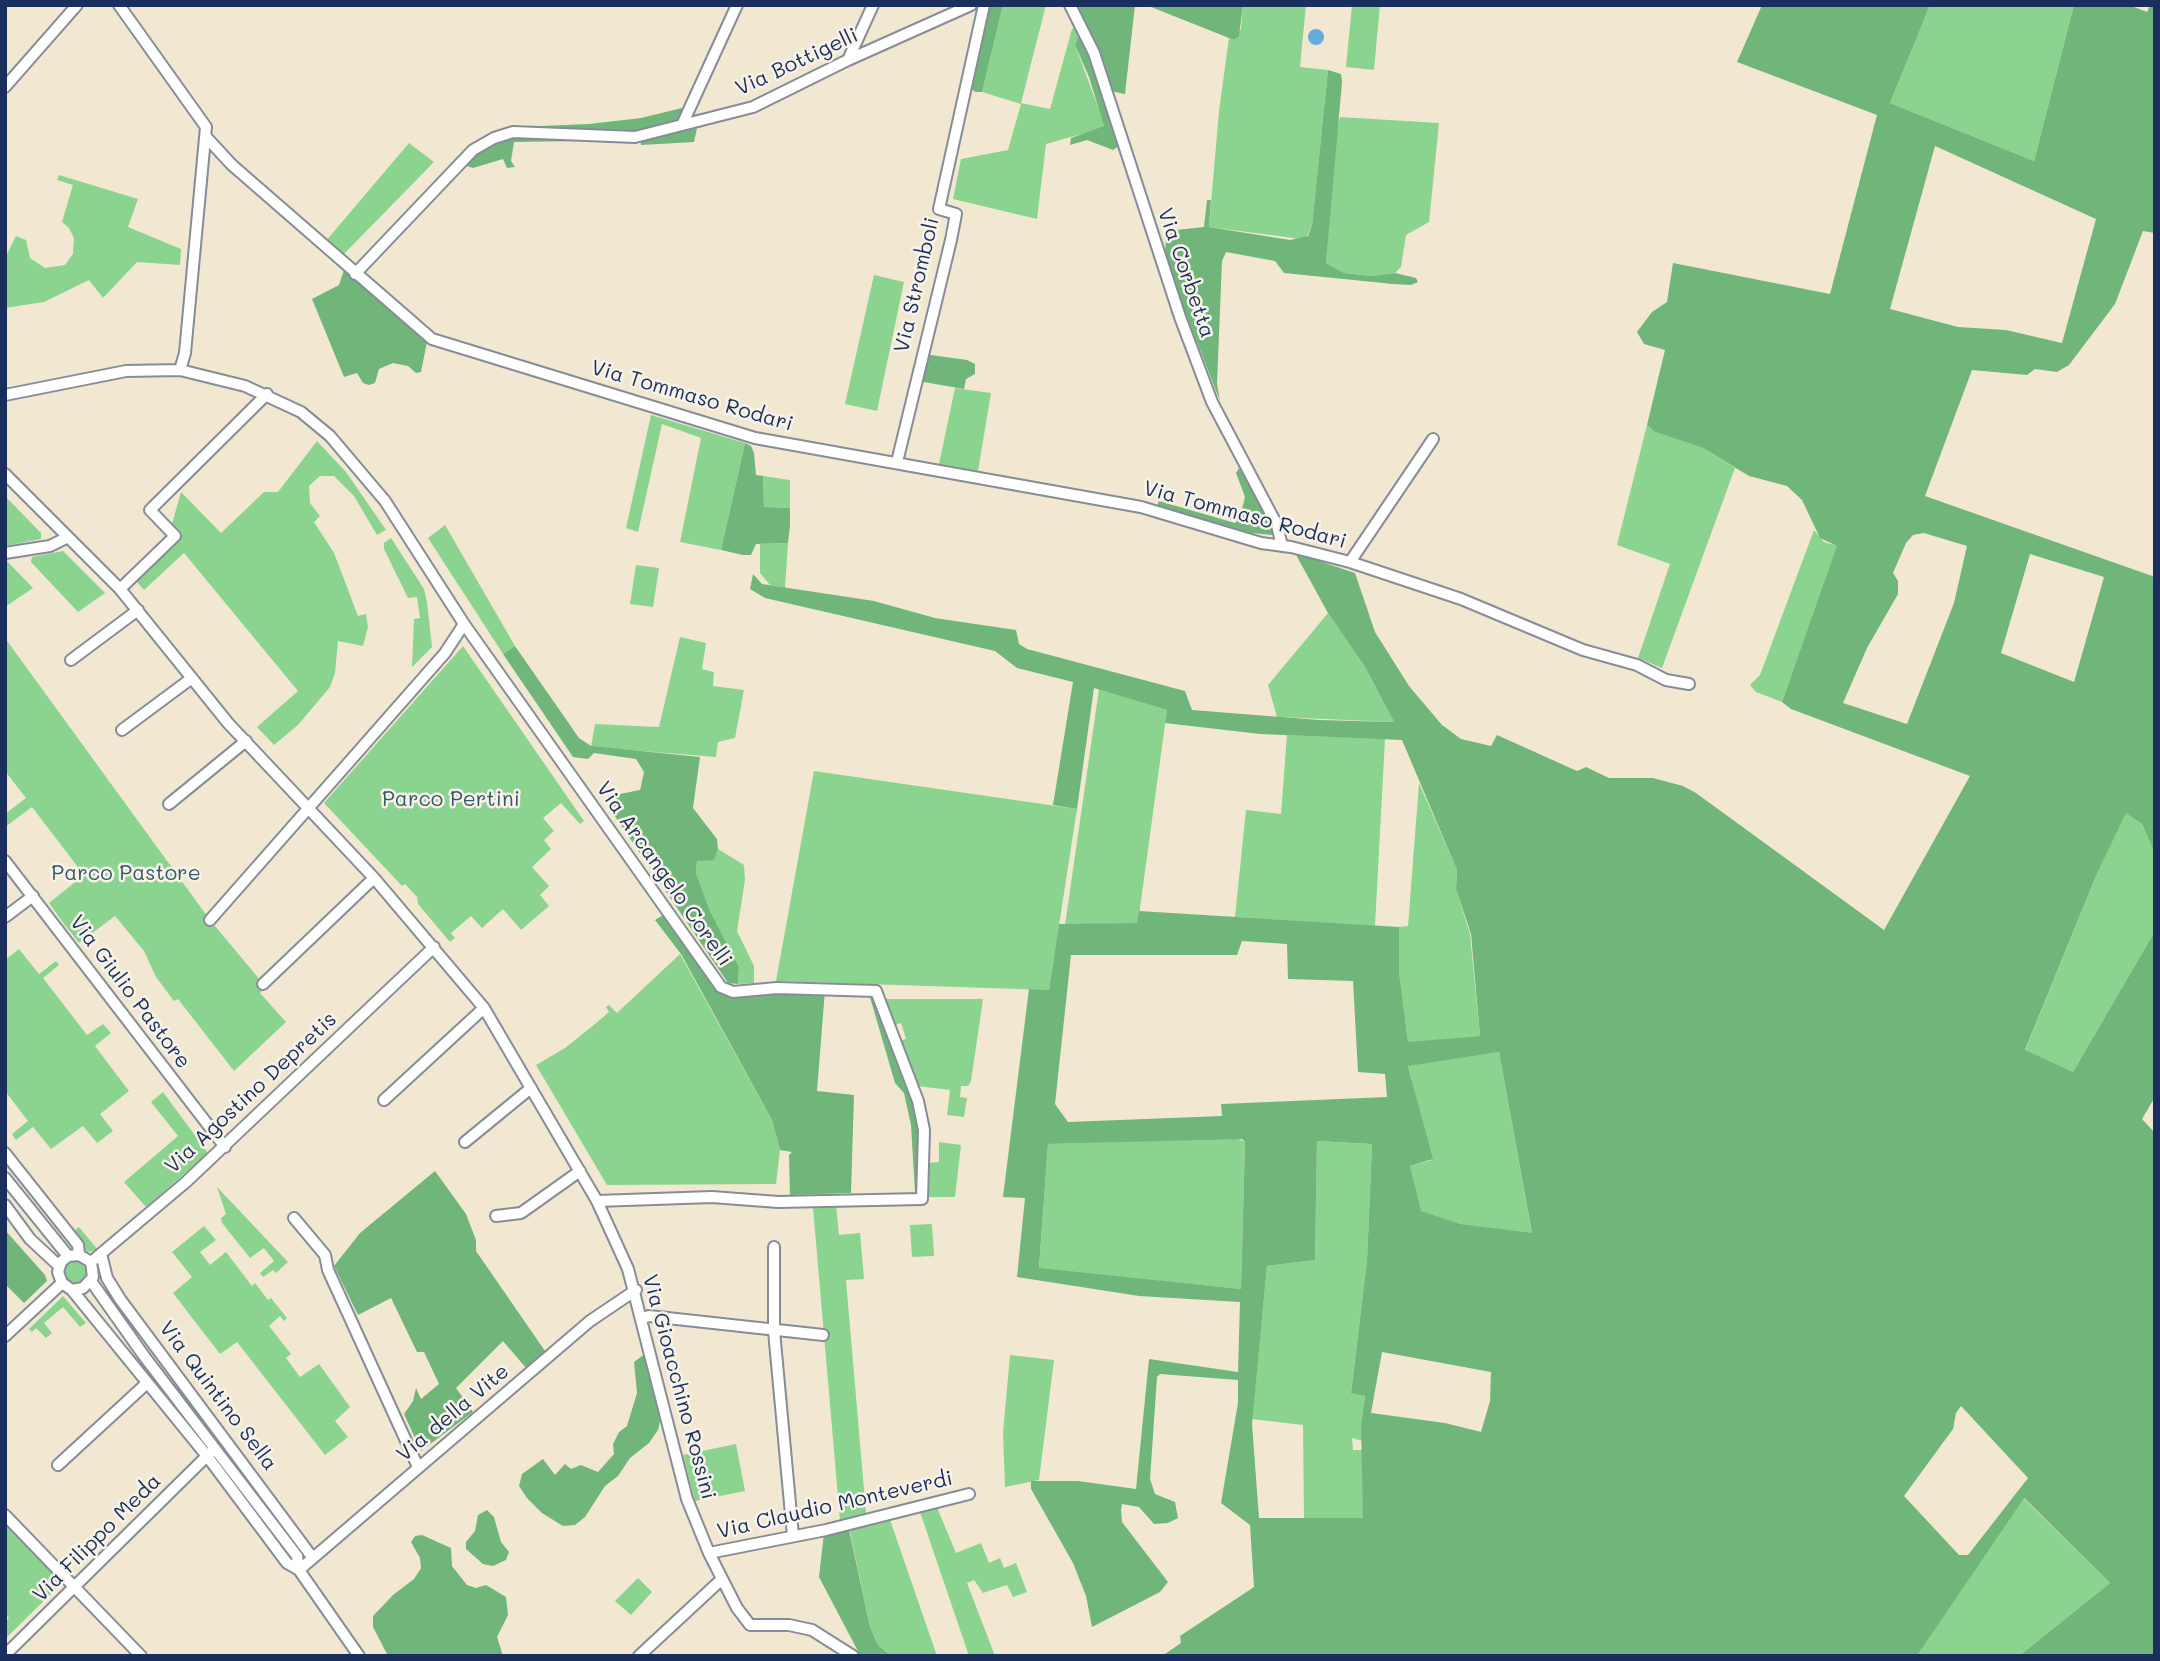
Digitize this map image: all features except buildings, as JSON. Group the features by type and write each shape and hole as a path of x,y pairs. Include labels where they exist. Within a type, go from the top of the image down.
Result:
{"street":[{"path":"5,87 76,5"},
{"name":"Via Tommaso Rodari","path":"119,5 202,118 207,138 232,165 432,339 755,438 1141,506 1261,543 1282,545 1350,562 1461,598 1583,650 1637,665 1666,680 1689,684"},
{"path":"682,125 737,5"},
{"path":"848,60 873,5"},
{"name":"Via Bottigelli","path":"355,274 473,150 494,138 513,132 635,137 753,107 848,60 971,5"},
{"name":"Via Stromboli","path":"897,462 956,214 939,209 984,5"},
{"name":"Via Corbetta","path":"1070,5 1094,53 1180,317 1212,402 1277,525 1282,545"},
{"path":"180,370 185,353 207,138"},
{"path":"5,396 125,371 180,370 267,394 301,412 330,436 359,469 385,501 464,624 444,653 210,920"},
{"path":"120,589 175,536 150,509 267,394"},
{"path":"1350,562 1433,439"},
{"name":"Via Gioacchino Rossini","path":"5,474 120,589 246,741 374,878 484,1007 597,1200 636,1290 683,1486 722,1579 750,1625 789,1625 812,1630 853,1656"},
{"path":"5,553 50,546 68,537"},
{"path":"71,660 138,610"},
{"name":"Via Arcangelo Corelli","path":"464,624 721,987 733,992 777,988 876,991 918,1101 924,1130 922,1199 778,1202 712,1197 597,1200"},
{"path":"122,730 192,678"},
{"path":"169,804 246,741"},
{"name":"Via Giulio Pastore","path":"5,861 225,1147"},
{"path":"263,984 374,878"},
{"path":"5,917 33,896"},
{"name":"Via Agostino Depretis","path":"91,1262 225,1147 434,947"},
{"path":"384,1100 484,1007"},
{"path":"465,1142 531,1088"},
{"path":"5,1153 78,1245 74,1256 59,1266"},
{"path":"496,1216 521,1213 580,1171"},
{"path":"5,1178 54,1240"},
{"path":"5,1336 61,1283 59,1266 30,1239 5,1203 13,1199 39,1232 74,1256 91,1262 91,1281 83,1288 72,1290"},
{"path":"294,1218 325,1255 328,1270 418,1467"},
{"path":"774,1247 774,1331 793,1536"},
{"name":"Via Quintino Sella","path":"101,1254 107,1278 120,1299 313,1557"},
{"name":"Via Quintino Sella","path":"91,1281 287,1563 299,1570 359,1656"},
{"name":"Via Quintino Sella","path":"61,1283 72,1290 146,1384 258,1504 297,1556 299,1570"},
{"name":"Via della Vite","path":"299,1570 607,1308 636,1290"},
{"path":"643,1318 649,1316 823,1335"},
{"path":"58,1465 146,1384"},
{"name":"Via Filippo Meda","path":"5,1655 211,1452"},
{"name":"Via Claudio Monteverdi","path":"709,1553 969,1494"},
{"path":"258,1504 268,1496"},
{"path":"5,1515 141,1656"},
{"path":"639,1656 722,1579"}],"green space":[{"path":"989,5 1003,5 982,92 975,92 971,88"},
{"path":"1003,5 1046,5 1021,103 1050,109 1072,29 1076,26 1080,32 1075,45 1104,123 1103,128 1046,144 1037,219 953,199 961,159 1008,150 1021,104 982,92"},
{"path":"1076,5 1135,5 1125,94 1110,91"},
{"path":"1146,5 1243,5 1239,36 1234,40"},
{"path":"1243,5 1306,5 1300,67 1328,70 1312,225 1307,236 1301,239 1209,227 1219,111 1229,38 1234,40 1241,29"},
{"path":"1352,5 1380,5 1374,70 1346,67"},
{"path":"1762,5 1930,5 1890,103 2034,161 2074,5 2129,5 2147,12 2150,5 2155,5 2155,233 2143,231 2115,304 2069,365 2057,372 2035,369 2027,375 1972,370 1925,496 2155,577 2155,854 2142,824 2126,813 2096,876 2025,1050 2073,1072 2155,931 2155,1097 2142,1119 2155,1133 2155,1656 2019,1656 2110,1583 2024,1498 1917,1656 1162,1656 1181,1643 1180,1636 1254,1587 1250,1525 1221,1503 1238,1403 1238,1380 1160,1374 1157,1377 1150,1479 1155,1494 1175,1502 1178,1518 1168,1523 1154,1524 1139,1507 1122,1504 1121,1510 1122,1522 1168,1582 1160,1592 1092,1627 1086,1596 1073,1563 1031,1489 1031,1481 1078,1481 1136,1489 1149,1359 1238,1372 1240,1302 1139,1296 1017,1277 1025,1198 1003,1197 1029,989 1049,990 1059,924 1137,923 1139,911 1399,927 1399,972 1408,1042 1480,1036 1471,934 1456,889 1457,870 1402,740 1260,734 1165,723 1167,710 1094,688 1077,809 1053,805 1073,682 1017,668 995,651 765,598 750,589 753,574 762,584 874,601 935,618 1016,630 1019,644 1027,649 1185,691 1192,710 1319,720 1394,722 1365,667 1328,613 1295,553 1355,573 1375,632 1409,686 1442,725 1461,739 1491,746 1497,735 1577,771 1586,767 1609,778 1653,778 1683,786 1884,930 1970,776 1791,709 1782,702 1837,546 1820,538 1802,500 1787,486 1749,476 1703,448 1655,432 1647,425 1665,350 1644,344 1637,332 1652,312 1667,302 1673,263 1830,294 1877,115 1737,62","holes":["1935,146 2096,219 2062,343 2006,330 1958,327 1890,309","1924,533 1967,546 1954,603 1907,724 1843,703 1867,648 1898,594 1898,581 1893,573 1906,543 1913,535","2030,554 2104,577 2074,682 2001,653","1242,941 1287,944 1288,979 1353,981 1358,1072 1385,1074 1387,1097 1221,1104 1222,1116 1068,1122 1055,1104 1071,955 1237,955","1499,1052 1532,1233 1461,1224 1421,1211 1410,1166 1433,1159 1408,1066","1242,1139 1245,1142 1241,1289 1039,1268 1048,1144","1317,1141 1372,1144 1367,1260 1351,1393 1365,1396 1361,1424 1363,1518 1259,1518 1252,1424 1267,1266 1315,1260","1382,1352 1491,1372 1490,1401 1481,1432 1445,1423 1371,1413","1961,1406 2028,1478 1968,1555 1959,1555 1904,1496 1953,1429 1956,1413"]},
{"path":"1930,5 2074,5 2034,161 1890,103"},
{"path":"1080,32 1119,142 1119,146 1113,150 1087,140 1070,145 1071,138 1104,126 1089,77 1075,45"},
{"path":"1328,70 1341,74 1342,82 1326,263 1344,273 1371,276 1395,273 1416,278 1418,282 1411,285 1393,284 1284,273 1275,261 1226,252 1222,261 1217,384 1220,401 1165,260 1166,231 1204,227 1207,200 1211,200 1209,227 1290,240 1308,236 1312,225"},
{"path":"682,108 686,114 682,124 634,136 513,132 515,127 589,124 641,118"},
{"path":"1340,117 1439,123 1429,222 1406,235 1401,267 1395,273 1370,276 1344,273 1326,263 1335,138"},
{"path":"693,123 697,128 694,142 641,145 640,137"},
{"path":"513,135 581,136 580,141 514,142 511,161 515,167 507,168 503,159 473,168 467,166 470,155"},
{"path":"409,143 434,162 341,257 325,242"},
{"path":"59,175 138,199 128,227 181,249 180,265 137,262 103,298 89,280 44,302 5,308 5,258 16,236 26,240 30,258 45,268 65,265 73,254 74,238 62,222 73,185 57,180"},
{"path":"344,270 427,342 421,372 416,373 408,366 393,363 379,369 375,383 369,385 363,383 357,373 344,377 312,299 339,285"},
{"path":"874,275 904,282 877,411 845,404"},
{"path":"924,354 967,360 975,364 975,374 966,379 964,389 918,381"},
{"path":"955,388 991,393 978,471 939,464"},
{"path":"651,415 745,443 721,550 680,542 701,438 662,424 638,532 626,528"},
{"path":"1647,425 1655,432 1703,448 1735,468 1662,668 1638,658 1670,564 1617,545"},
{"path":"317,441 346,472 386,530 377,535 354,496 334,476 320,476 309,486 310,503 320,516 314,522 334,553 358,616 366,614 368,627 363,646 338,641 335,673 330,687 298,725 274,745 257,727 298,691 184,553 144,590 136,581 170,547 179,532 172,524 181,492 221,533 264,492 278,492"},
{"path":"745,443 751,446 754,453 756,475 763,476 764,507 790,508 788,543 756,544 751,555 721,550"},
{"path":"1239,468 1272,523 1272,535 1252,533 1157,506 1159,501 1235,523 1240,517 1245,497 1236,473"},
{"path":"763,476 790,480 790,508 764,507"},
{"path":"5,496 41,533 41,539 5,546"},
{"path":"445,525 515,646 503,654 428,538"},
{"path":"1814,530 1824,542 1838,546 1782,702 1756,692 1750,685 1760,675"},
{"path":"391,538 424,589 427,602 432,647 412,667 414,619 420,618 417,597 408,598 384,549 384,543"},
{"path":"788,543 785,588 770,585 760,573 760,544"},
{"path":"63,551 105,593 78,612 31,562 32,557"},
{"path":"5,561 33,588 5,607"},
{"path":"636,565 659,568 653,607 630,604"},
{"path":"1328,613 1365,667 1394,722 1277,717 1268,685"},
{"path":"680,637 706,643 702,669 714,672 713,686 744,690 735,738 718,742 716,757 591,747 595,724 659,727"},
{"name":"Parco Pastore","path":"5,638 210,920 266,987 260,993 286,1022 234,1071 178,999 174,1001 156,977 144,951 115,916 79,943 64,924 49,903 84,875 32,807 5,827 5,814 26,798 5,771"},
{"name":"Parco Pertini","path":"463,646 584,821 580,824 561,803 543,818 554,831 544,840 551,849 532,867 549,886 540,895 549,906 521,930 503,909 482,928 471,916 451,933 455,938 450,942 418,904 417,897 405,884 402,886 324,803"},
{"path":"515,646 579,738 591,746 700,757 693,808 717,839 718,849 714,860 697,861 696,873 710,911 739,967 738,984 728,983 608,806 606,800 610,796 640,790 644,772 636,759 594,753 588,759 573,757 503,654"},
{"path":"1099,689 1167,710 1138,923 1065,925"},
{"path":"1287,735 1385,739 1375,926 1235,917 1246,810 1281,814"},
{"path":"814,771 1077,809 1049,990 776,981"},
{"path":"1419,783 1457,870 1456,889 1470,934 1480,1036 1408,1043 1399,972 1399,927 1408,926"},
{"path":"2126,812 2142,824 2155,854 2155,931 2073,1072 2025,1051 2096,876"},
{"path":"718,849 744,865 745,880 737,931 754,966 754,983 738,984 739,967 710,911 696,873 697,860 714,860"},
{"path":"663,915 706,975 733,992 825,990 817,1091 854,1095 851,1193 790,1195 789,1155 792,1152 780,1150 772,1120 681,954 655,920"},
{"path":"19,949 39,974 56,961 59,965 43,978 87,1035 103,1024 111,1033 95,1046 129,1091 100,1114 113,1131 97,1143 83,1126 51,1149 33,1127 16,1140 12,1134 28,1121 5,1091 5,960"},
{"path":"680,954 772,1120 780,1150 776,1184 607,1185 536,1065 565,1048 595,1024 609,1012 606,1007 609,1005 617,1013"},
{"path":"869,994 874,997 919,1114 920,1189 915,1192 911,1125 904,1093 895,1083"},
{"path":"884,999 983,999 971,1081 968,1086 961,1086 960,1097 967,1098 964,1117 947,1115 950,1090 917,1086 900,1041 906,1039 901,1023 895,1025"},
{"path":"1499,1052 1532,1234 1461,1224 1420,1211 1410,1166 1432,1160 1408,1065"},
{"path":"163,1092 208,1153 146,1207 124,1182 178,1136 151,1102"},
{"path":"1236,1138 1245,1142 1241,1289 1039,1269 1048,1144"},
{"path":"1317,1141 1372,1144 1367,1260 1351,1392 1365,1396 1361,1424 1363,1441 1352,1438 1353,1450 1363,1450 1363,1519 1304,1519 1303,1425 1252,1419 1267,1266 1315,1260"},
{"path":"939,1142 961,1145 955,1197 929,1197 927,1163 939,1162"},
{"path":"435,1171 466,1214 476,1240 476,1251 545,1351 526,1368 503,1341 456,1388 473,1412 421,1451 404,1414 413,1401 416,1388 421,1399 439,1384 424,1352 417,1352 391,1298 358,1315 334,1266 360,1233"},
{"path":"217,1187 288,1262 276,1273 273,1270 263,1277 260,1273 274,1261 264,1248 250,1258 222,1223 221,1218 226,1214"},
{"path":"836,1205 839,1235 860,1233 864,1279 846,1280 866,1513 840,1520 813,1208"},
{"path":"932,1224 934,1256 912,1257 910,1225"},
{"path":"204,1226 216,1240 200,1252 210,1265 226,1252 252,1286 255,1283 287,1318 284,1321 280,1316 269,1326 291,1354 286,1358 300,1377 319,1364 350,1407 335,1421 348,1437 325,1455 237,1342 220,1354 173,1293 192,1277 172,1252"},
{"path":"79,1227 98,1250 87,1252 74,1231"},
{"path":"5,1230 45,1275 47,1281 24,1303 5,1284"},
{"path":"72,1261 80,1261 87,1268 87,1276 80,1283 72,1283 65,1276 65,1268"},
{"path":"63,1296 86,1323 80,1327 63,1307 44,1323 52,1333 46,1338 36,1328 32,1332 29,1329"},
{"path":"646,1353 660,1421 658,1430 649,1443 630,1458 618,1476 605,1486 585,1517 575,1525 563,1526 542,1513 527,1498 519,1486 522,1474 543,1459 555,1475 565,1464 571,1469 581,1465 598,1472 614,1454 613,1444 619,1432 627,1426 637,1393 634,1362"},
{"path":"1010,1355 1054,1360 1039,1480 1005,1487 1003,1433"},
{"path":"736,1444 745,1491 695,1501 683,1455"},
{"path":"2023,1498 2110,1583 2019,1656 1917,1656"},
{"path":"936,1505 956,1553 981,1543 989,1563 1000,1558 1004,1568 1016,1563 1027,1592 1013,1597 1007,1585 983,1593 974,1580 967,1583 995,1656 969,1656 919,1509"},
{"path":"487,1510 494,1517 501,1542 509,1552 506,1560 493,1566 483,1564 466,1549 466,1542 475,1531 478,1515"},
{"path":"889,1517 937,1656 891,1656 878,1645 870,1627 849,1527"},
{"path":"5,1525 62,1583 5,1639 5,1622 9,1618 5,1614"},
{"path":"848,1525 870,1627 878,1645 891,1656 860,1655 819,1577 824,1533"},
{"path":"422,1535 451,1548 452,1566 467,1585 476,1588 486,1585 506,1597 508,1615 497,1637 503,1656 388,1656 373,1627 373,1616 393,1595 414,1579 421,1568 420,1558 411,1542 415,1536"},
{"path":"638,1578 652,1592 631,1615 615,1601"}],"water":[{"path":"1316,29 1322,31 1322,43 1316,45 1310,43 1308,37 1310,31"}]}
